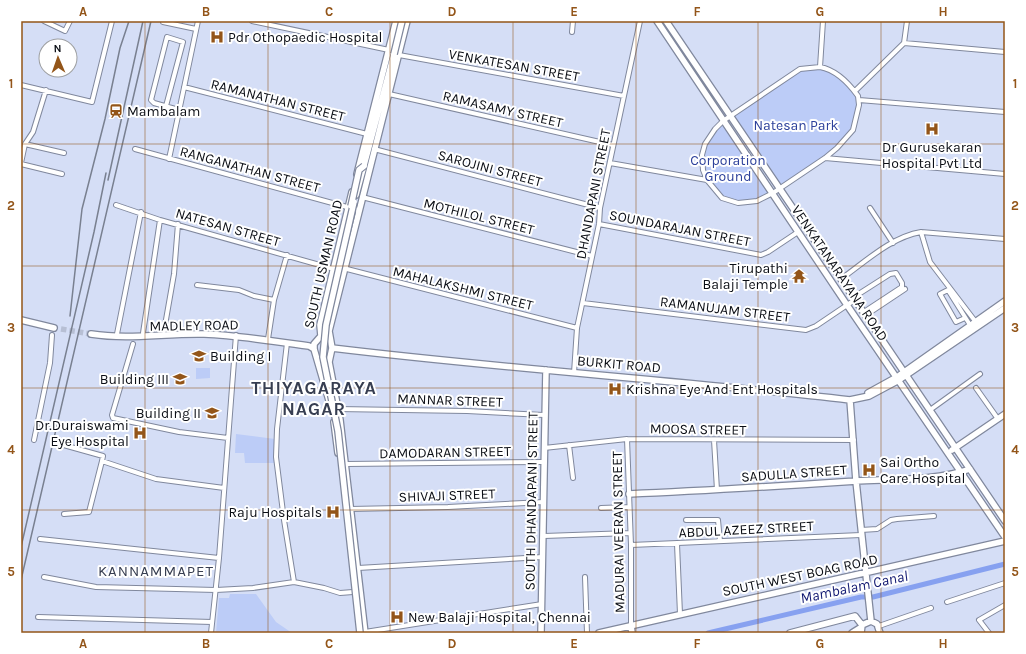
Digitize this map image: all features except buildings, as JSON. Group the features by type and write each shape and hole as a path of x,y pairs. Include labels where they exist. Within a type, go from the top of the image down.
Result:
{"main road":[{"name":"SOUTH USMAN ROAD","path":"362,633 358,568 346,464 329,362 332,348 328,331 388,94 394,53 396,21"},
{"path":"320,325 323,323 359,170 364,166 402,21"},
{"name":"SOUTH USMAN ROAD","path":"362,633 353,592 331,410 318,362 314,357 314,344 320,336 320,325 367,134 394,53 407,21"},
{"name":"VENKATANARAYANA ROAD","path":"666,21 1005,521"},
{"name":"VENKATANARAYANA ROAD","path":"656,22 1005,537"},
{"path":"377,137 378,126 398,52 396,44"},
{"name":"SOUTH USMAN ROAD","path":"362,633 338,431 323,357 326,326 351,214 364,166"},
{"path":"906,373 1005,301"},
{"path":"865,396 878,392 1005,308"},
{"path":"21,320 58,329"},
{"name":"MADLEY ROAD","path":"91,334 122,338 202,334 236,335 309,346 314,349"},
{"path":"320,336 329,337"},
{"name":"BURKIT ROAD","path":"332,348 574,373 718,385 850,400 865,396 868,392 898,378"},
{"path":"318,362 329,362"},
{"name":"SOUTH DHANDAPANI STREET","path":"541,633 546,370"},
{"path":"850,400 864,574 871,621"},
{"path":"948,453 1005,414"},
{"name":"SADULLA STREET","path":"629,494 911,478 960,472 970,469"},
{"name":"SOUTH WEST BOAG ROAD","path":"599,633 1005,541"},
{"path":"790,633 855,616 861,629"},
{"path":"871,621 879,626 880,633"},
{"path":"852,633 861,629 871,621"},
{"path":"631,626 632,633"}],"street":[{"path":"44,21 65,31 70,21"},
{"path":"21,85 92,102 112,21"},
{"path":"169,158 198,21"},
{"name":"VENKATESAN STREET","path":"252,21 394,53 624,96"},
{"path":"572,32 574,21"},
{"name":"DHANDAPANI STREET","path":"574,373 577,328 599,224 600,208 640,21"},
{"path":"820,67 823,21"},
{"path":"855,91 904,43 907,21"},
{"path":"163,22 196,28"},
{"path":"166,106 183,42 167,37 151,99 152,102 179,110"},
{"path":"904,43 1005,52"},
{"path":"820,67 833,72 842,78 855,91 859,100 853,130 843,143 825,158 773,193 758,201 738,203 722,198 708,180 703,170 702,155 705,144 723,121 800,69 820,67"},
{"name":"RAMANATHAN STREET","path":"184,87 367,134"},
{"path":"46,90 33,132 25,144 21,164 62,174"},
{"name":"RAMASAMY STREET","path":"388,94 613,145"},
{"path":"859,100 1005,112"},
{"path":"25,144 64,153"},
{"name":"SAROJINI STREET","path":"374,149 600,208"},
{"name":"RANGANATHAN STREET","path":"135,150 358,210"},
{"path":"825,158 1005,174"},
{"path":"610,163 708,180"},
{"name":"MOTHILOL STREET","path":"361,197 592,256"},
{"name":"NATESAN STREET","path":"116,205 141,212 160,220 334,269"},
{"path":"870,208 893,243"},
{"path":"117,334 141,212"},
{"path":"143,333 160,220"},
{"path":"164,331 174,274 178,224"},
{"name":"SOUNDARAJAN STREET","path":"599,224 760,255 768,252 798,232"},
{"path":"841,279 904,236 921,232 1005,239"},
{"path":"921,232 930,262 975,322"},
{"path":"268,340 274,300 287,255"},
{"name":"MAHALAKSHMI STREET","path":"343,268 577,328"},
{"name":"RAMANUJAM STREET","path":"583,303 806,330 816,326 890,274 896,273 902,283 902,287 865,313"},
{"path":"197,286 239,290 254,296 274,300"},
{"path":"865,313 905,289"},
{"path":"949,289 970,325"},
{"path":"949,289 940,295 956,322 965,318"},
{"path":"34,440 50,363 52,335"},
{"path":"210,633 219,558 236,335"},
{"path":"287,343 277,430 276,457 294,582"},
{"path":"133,344 112,416 113,418 178,432 228,438"},
{"path":"930,410 980,374"},
{"path":"976,388 998,419"},
{"name":"MANNAR STREET","path":"331,410 467,411 544,415"},
{"name":"MOOSA STREET","path":"544,448 627,439 854,440"},
{"name":"MADURAI VEERAN STREET","path":"627,439 631,544 631,626"},
{"path":"714,440 716,490"},
{"path":"60,444 103,456 89,512 64,514"},
{"path":"569,445 574,478"},
{"path":"102,461 156,479 224,488"},
{"name":"DAMODARAN STREET","path":"346,464 544,462"},
{"name":"SHIVAJI STREET","path":"350,509 448,507 544,502"},
{"path":"601,508 629,508"},
{"name":"ABDUL AZEEZ STREET","path":"631,544 677,544 861,533 877,529 891,520 934,516"},
{"path":"686,520 718,520 720,541"},
{"path":"544,536 630,534"},
{"path":"40,539 219,558"},
{"path":"677,544 680,614"},
{"path":"358,568 543,557"},
{"path":"44,577 96,586 216,590 253,588 294,582 340,593 353,592"},
{"path":"586,577 587,633"},
{"path":"946,602 1005,583"},
{"path":"362,633 542,604"},
{"path":"989,633 979,620 1005,605"},
{"path":"879,626 931,608"},
{"path":"38,617 212,622"}],"green space":[{"name":"Natesan Park","path":"820,69 843,77 858,94 857,119 853,130 846,140 836,149 813,166 780,186 732,117 800,70"},
{"name":"Corporation Ground","path":"723,123 771,191 761,198 747,202 734,202 722,197 712,186 704,166 704,151 706,145 716,130"},
{"path":"196,368 210,368 210,378 196,379"},
{"path":"236,434 275,439 274,463 245,463 244,453 235,453"},
{"path":"230,594 256,594 276,622 292,633 216,633 219,598 229,598"}],"waterway":[{"name":"Mambalam Canal","path":"708,633 861,597 873,597 1005,564"}],"tunnel":[{"path":"61,329 91,334"}],"railway":[{"path":"70,316 82,209 105,119 120,48 129,21"},
{"path":"108,180 143,21"},
{"path":"21,580 151,21"},
{"path":"21,547 94,232 106,173"}],"place":[{"name":"Pdr Othopaedic Hospital","path":"217,37"},
{"name":"Mambalam","path":"116,111"},
{"name":"Dr Gurusekaran Hospital Pvt Ltd","path":"932,129"},
{"name":"Tirupathi Balaji Temple","path":"799,276"},
{"name":"Building I","path":"199,356"},
{"name":"Building III","path":"180,379"},
{"name":"Krishna Eye And Ent Hospitals","path":"615,389"},
{"name":"Building II","path":"212,413"},
{"name":"Dr.Duraiswami Eye Hospital","path":"140,433"},
{"name":"Sai Ortho Care Hospital","path":"869,470"},
{"name":"Raju Hospitals","path":"333,512"},
{"name":"New Balaji Hospital, Chennai","path":"397,617"}],"district":[{"name":"THIYAGARAYA NAGAR","path":"314,398"},
{"name":"KANNAMMAPET","path":"156,571"}]}
